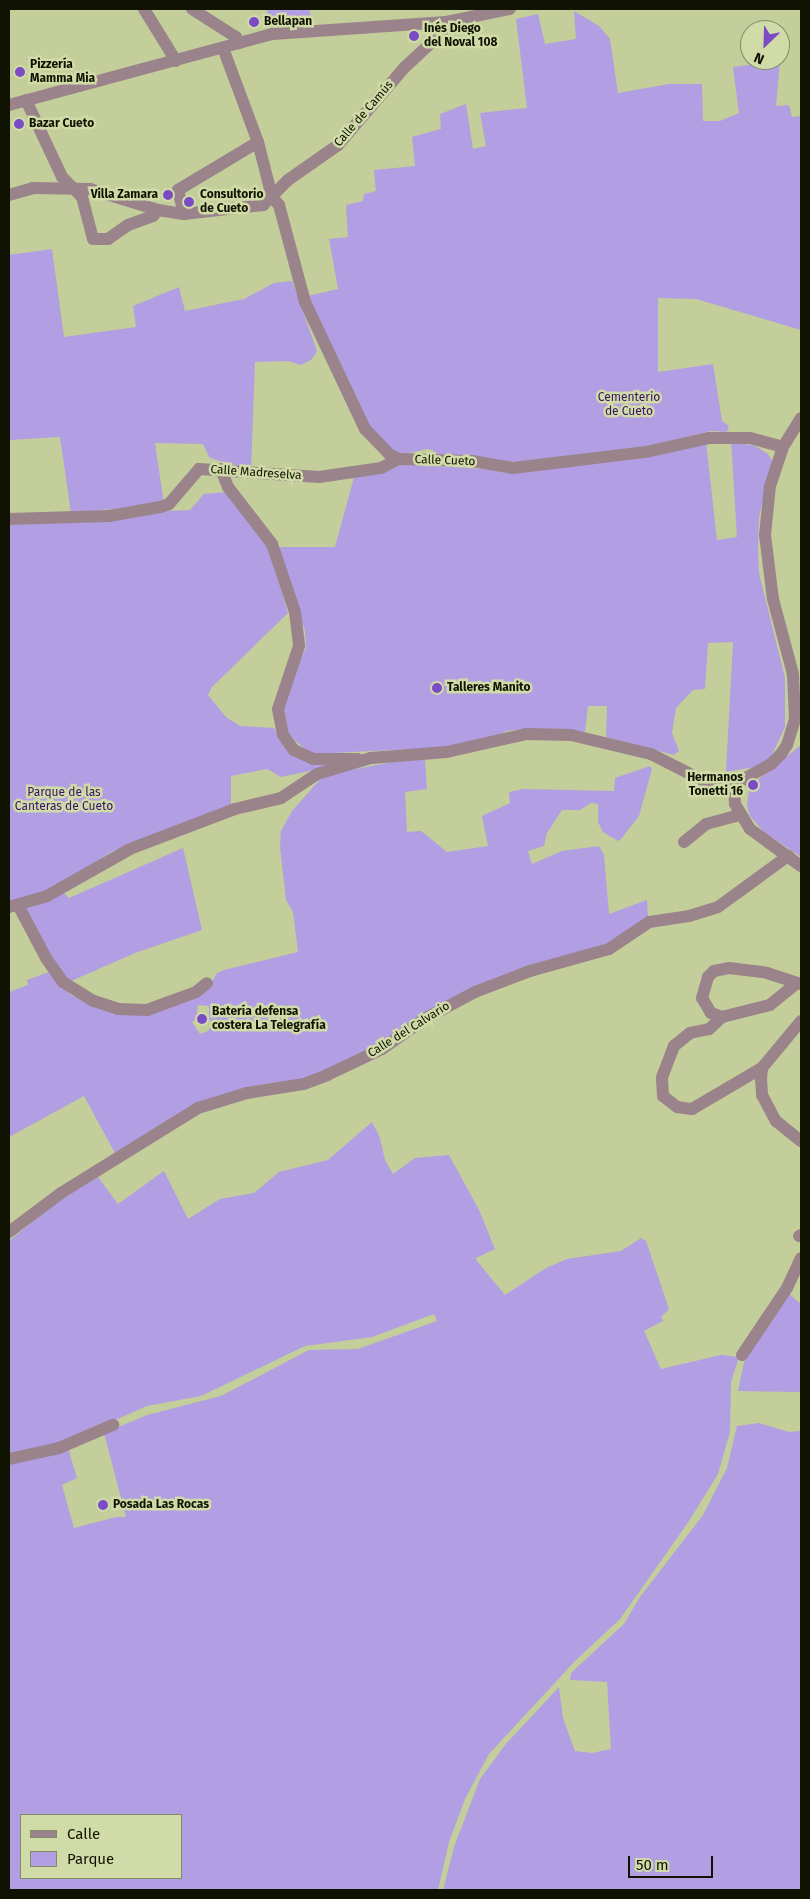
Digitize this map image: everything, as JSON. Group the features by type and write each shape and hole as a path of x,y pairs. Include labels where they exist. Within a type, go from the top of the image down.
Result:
{"street":[{"path":"144,9 176,61"},
{"path":"192,9 236,37 239,43"},
{"path":"10,102 26,100 287,32 446,22 506,9"},
{"name":"Calle de Camús","path":"9,194 33,188 70,187 99,191 158,210 184,214 263,205 288,180 338,145 404,68 446,29 446,22"},
{"path":"223,48 258,142 272,197"},
{"path":"26,100 70,187 82,197 90,235 97,241 108,239 128,225 153,216 158,210"},
{"path":"184,214 178,190 258,142"},
{"name":"Calle Cueto","path":"272,197 279,205 300,286 327,354 365,429 381,448 399,459 533,466 646,452 689,441 731,436 783,447"},
{"path":"734,789 744,779 771,764 796,736 793,674 773,599 765,535 770,486 783,447 801,418"},
{"name":"Calle Madreselva","path":"9,519 109,516 160,507 169,504 193,473 199,469 221,469 277,476 319,477 381,468 399,459"},
{"path":"221,469 228,487 272,544 295,612 299,646 278,709 287,743 313,758 371,758 447,752 526,734 571,735 651,754 704,781 734,789"},
{"path":"207,983 196,992 147,1010 118,1009 94,1002 63,982 13,906 56,891 130,849 235,809 281,798 317,774 371,758"},
{"path":"734,789 740,815 763,840 801,866"},
{"path":"684,842 706,824 740,815"},
{"name":"Calle del Calvario","path":"9,1232 61,1194 198,1108 248,1092 304,1084 327,1075 382,1049 426,1018 475,992 530,971 609,949 649,922 689,916 718,907 788,856"},
{"path":"722,1017 711,1013 702,998 703,988 714,971 748,969 799,984"},
{"path":"799,984 770,1005 722,1017 709,1029 690,1033 674,1046 662,1078 663,1096 677,1107 692,1108 762,1068 801,1021"},
{"path":"762,1068 762,1095 767,1107 776,1121 801,1142"},
{"path":"742,1356 788,1288 801,1258"},
{"path":"9,1459 59,1448 113,1425"}],"green space":[{"path":"267,9 309,9 312,20 269,26"},
{"name":"Cementerio de Cueto","path":"574,11 599,26 610,39 618,93 669,84 702,84 703,121 720,121 739,113 733,67 740,66 740,70 779,70 776,106 789,105 792,117 801,116 801,330 696,299 658,298 658,372 713,364 722,421 729,426 727,432 711,431 655,445 519,462 435,458 433,450 427,449 405,454 393,451 373,436 308,296 338,289 329,239 348,237 346,205 363,201 364,194 376,191 374,170 415,166 412,137 441,129 440,114 466,104 473,149 486,146 480,113 527,108 516,19 538,14 545,44 576,39"},
{"path":"52,249 64,337 136,327 133,306 179,287 185,311 244,299 274,283 292,281 317,351 312,359 301,365 288,361 255,362 251,470 210,458 203,444 155,443 164,504 71,513 60,437 9,440 9,255"},
{"path":"731,441 755,446 768,454 772,461 759,517 759,573 785,678 785,727 770,759 755,767 726,772 733,642 708,643 705,689 693,690 676,708 672,733 679,751 674,755 606,737 607,706 588,706 585,732 526,729 506,731 491,739 455,747 311,754 289,735 282,699 306,648 305,631 277,547 335,547 354,477 406,464 531,472 706,442 717,540 737,537"},
{"name":"Parque de las Canteras de Cueto","path":"225,492 269,547 288,613 212,687 208,695 226,717 240,726 274,728 284,745 343,764 281,777 267,769 231,776 231,806 111,852 59,886 9,904 9,525 100,521 165,511 190,510 204,494"},
{"path":"801,745 801,857 764,832 750,816 747,805 749,791 756,786 754,783"},
{"path":"403,760 425,760 427,789 405,792 407,832 421,831 447,852 488,846 482,816 510,803 509,792 523,789 614,791 615,778 650,766 652,769 639,816 621,839 618,841 603,832 598,822 598,804 591,803 580,810 562,810 547,833 544,846 528,851 532,864 562,851 599,846 604,855 609,914 647,900 648,916 614,941 495,979 380,1045 306,1080 264,1084 230,1094 116,1155 84,1096 9,1137 9,992 28,985 27,980 49,972 71,995 90,1004 125,1013 208,989 217,973 224,970 298,952 293,912 286,900 280,847 281,831 292,811 324,775","holes":["198,1005 209,1006 209,1019 212,1024 208,1031 200,1034 192,1022 196,1019"]},
{"path":"183,848 202,930 135,953 69,982 59,973 24,907 63,892 69,898"},
{"path":"372,1122 380,1138 385,1160 393,1174 415,1158 449,1155 479,1210 495,1249 476,1258 477,1261 505,1295 546,1268 567,1259 621,1251 641,1238 646,1241 669,1309 661,1317 663,1321 644,1331 661,1369 721,1355 739,1357 731,1382 730,1432 718,1474 689,1521 620,1619 575,1661 489,1754 465,1799 449,1842 438,1890 9,1890 9,1464 68,1448 77,1478 62,1485 74,1528 116,1517 126,1517 104,1433 147,1415 221,1396 309,1350 358,1349 437,1321 434,1314 372,1337 305,1346 201,1396 147,1406 63,1443 9,1456 9,1241 57,1202 98,1177 118,1204 164,1171 188,1219 220,1199 254,1193 279,1172 328,1160"},
{"path":"788,1293 801,1304 801,1392 738,1391 745,1358"},
{"path":"759,1423 789,1432 801,1431 801,1890 443,1890 454,1847 480,1779 505,1745 559,1687 563,1718 575,1751 592,1753 611,1749 607,1682 570,1680 571,1673 624,1624 640,1597 703,1515 727,1468 737,1426"}],"place":[{"name":"Bellapan","path":"254,22"},
{"name":"Inés Diego del Noval 108","path":"414,36"},
{"name":"Pizzería Mamma Mia","path":"20,72"},
{"name":"Bazar Cueto","path":"19,124"},
{"name":"Villa Zamara","path":"168,195"},
{"name":"Consultorio de Cueto","path":"189,202"},
{"name":"Talleres Manito","path":"437,688"},
{"name":"Hermanos Tonetti 16","path":"753,785"},
{"name":"Batería defensa costera La Telegrafía","path":"202,1019"},
{"name":"Posada Las Rocas","path":"103,1505"}]}
